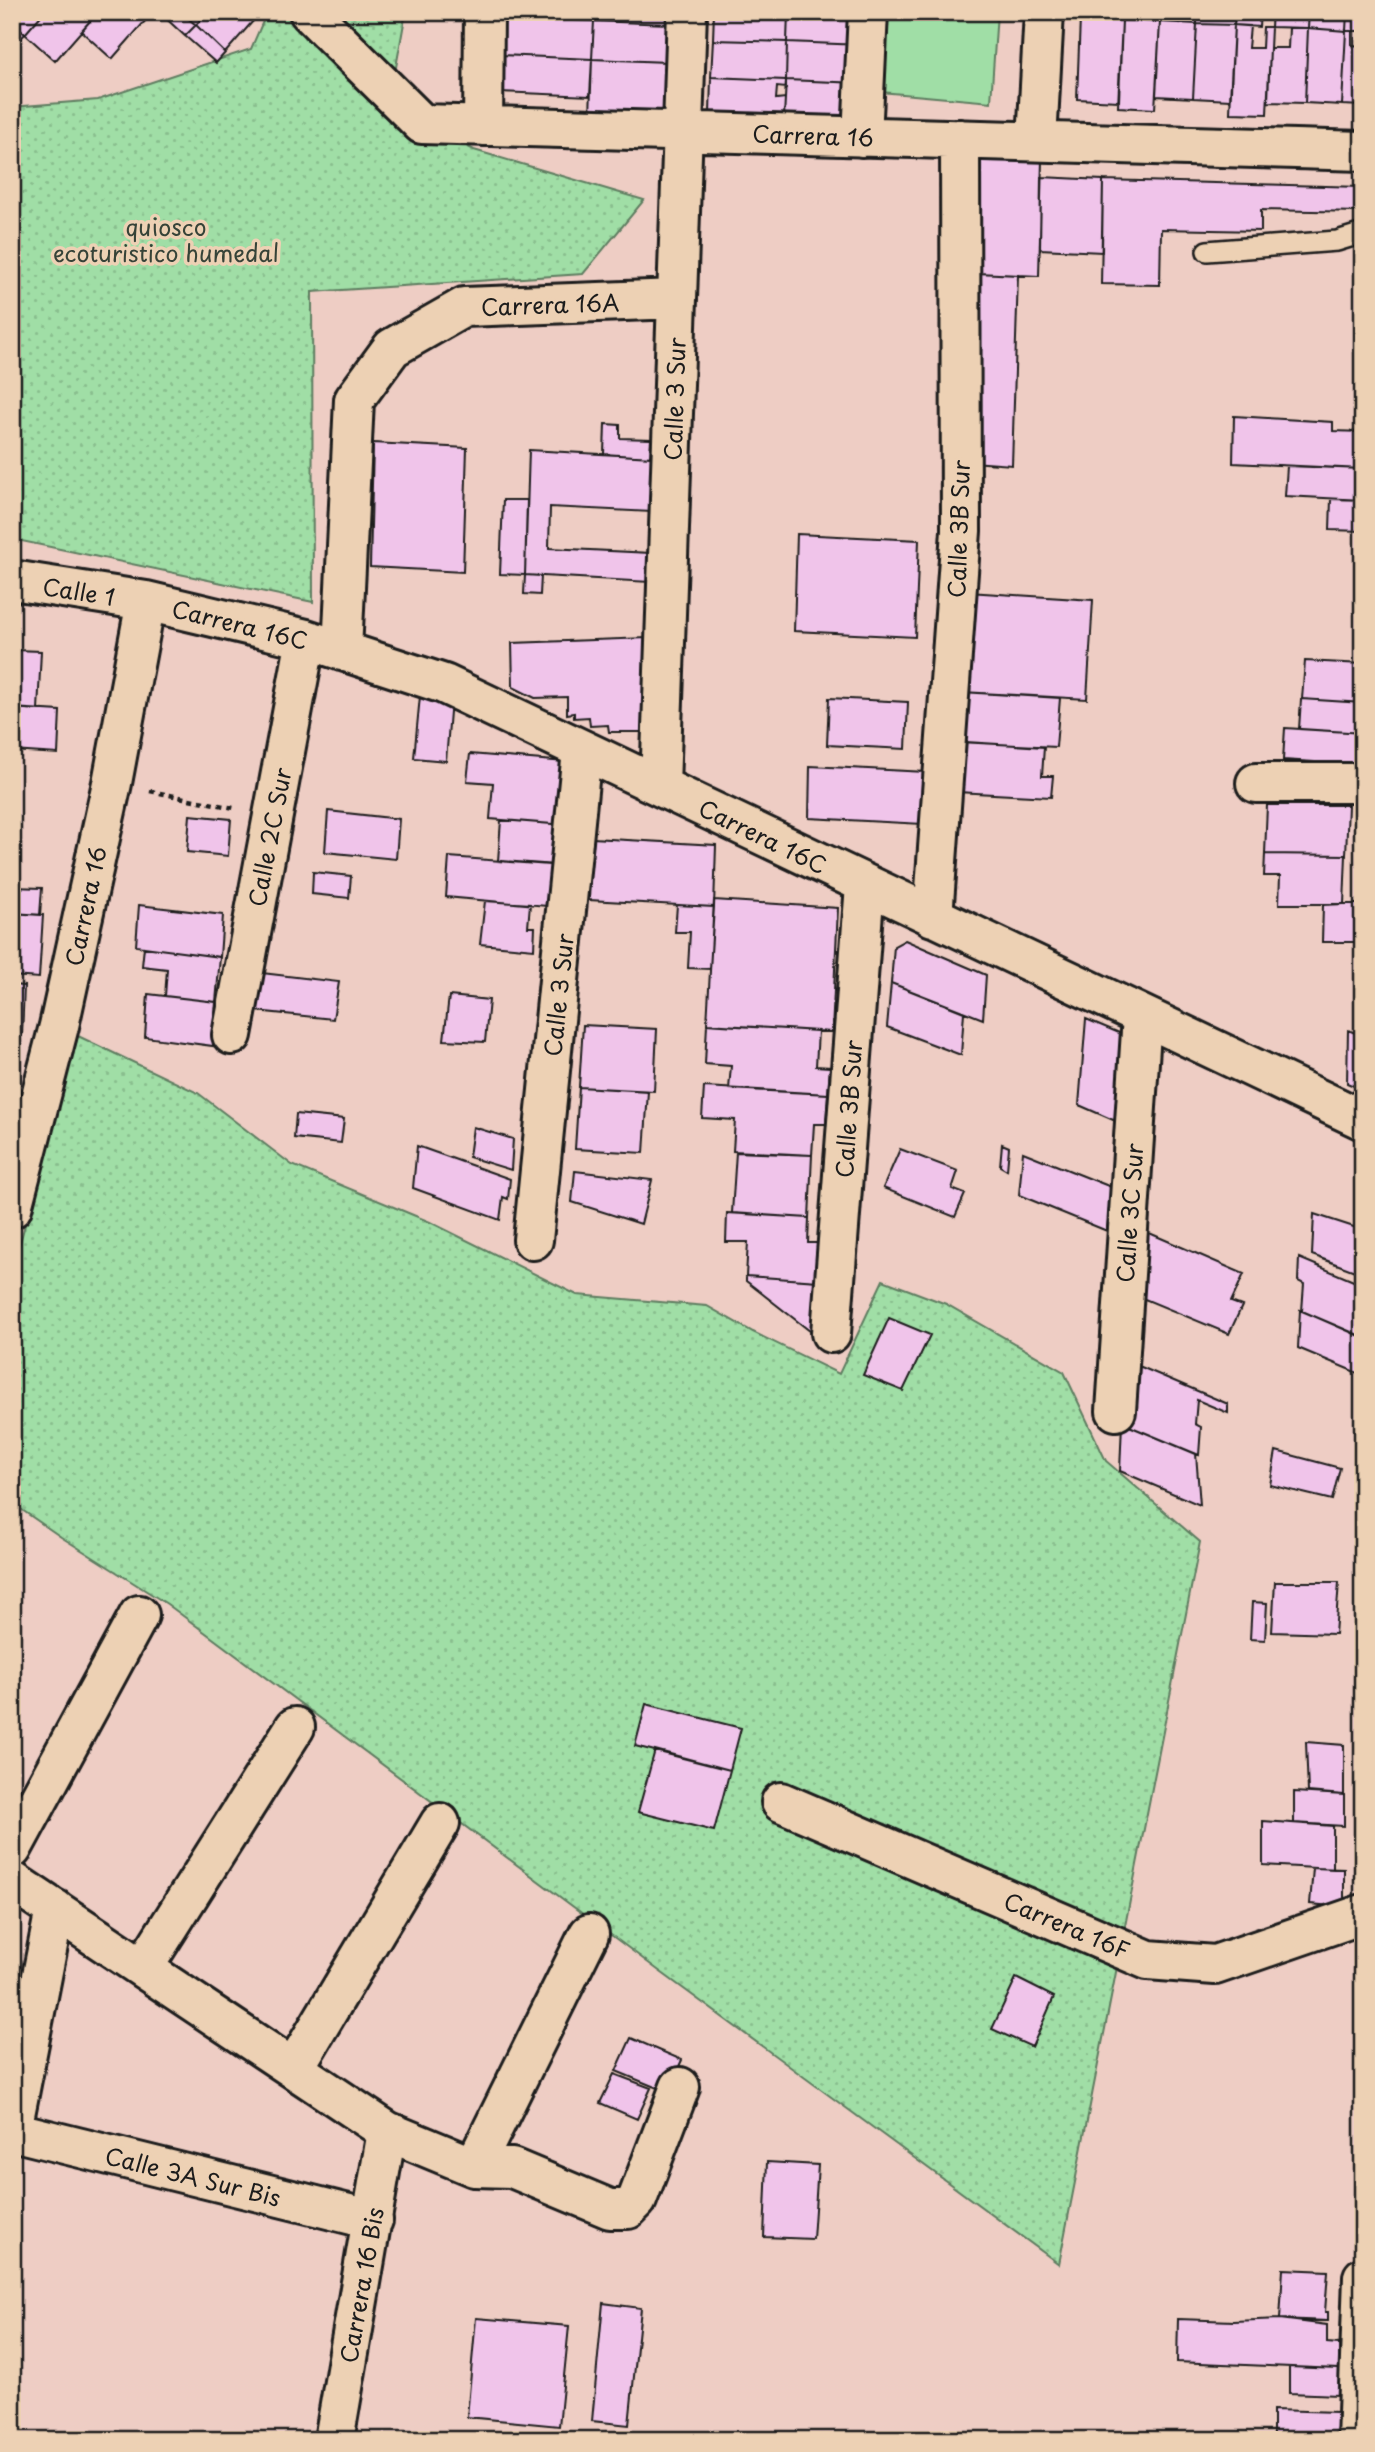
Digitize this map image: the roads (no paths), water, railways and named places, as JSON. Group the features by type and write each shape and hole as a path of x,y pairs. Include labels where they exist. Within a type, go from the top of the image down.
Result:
{"street":[{"name":"Carrera 16","path":"309,12 422,124 1363,151"},
{"path":"483,126 484,12"},
{"name":"Calle 3 Sur","path":"660,786 687,12"},
{"path":"862,137 868,12"},
{"path":"1037,141 1044,12"},
{"name":"Calle 3B Sur","path":"933,917 961,531 960,139"},
{"name":"Carrera 16A","path":"342,650 354,400 392,348 464,307 677,299"},
{"name":"Calle 1","path":"12,580 146,601"},
{"name":"Carrera 16","path":"12,1208 58,1026 112,783 146,601"},
{"name":"Carrera 16C","path":"146,601 306,639 444,684 1363,1120"},
{"name":"Calle 2C Sur","path":"232,1035 306,639"},
{"name":"Calle 3 Sur","path":"533,1240 582,751"},
{"path":"1256,783 1363,782"},
{"name":"Calle 3B Sur","path":"831,1333 864,885"},
{"name":"Calle 3C Sur","path":"1116,1410 1142,1016"},
{"path":"12,1849 139,1615"},
{"path":"143,1968 295,1727"},
{"name":"Carrera 16F","path":"781,1802 1148,1960 1215,1965 1363,1914"},
{"path":"294,2068 440,1824"},
{"path":"12,1881 387,2131 474,2167 512,2168 610,2209 628,2209 637,2200 680,2087"},
{"path":"12,2130 55,1909"},
{"path":"474,2167 589,1934"},
{"name":"Calle 3A Sur Bis","path":"12,2130 373,2220"},
{"name":"Carrera 16 Bis","path":"334,2440 387,2131"},
{"path":"1357,2440 1363,2277"}],"lane":[{"path":"1207,251 1337,241 1363,233"}],"park label":[{"name":"quiosco ecoturistico humedal","path":"166,239"}]}
